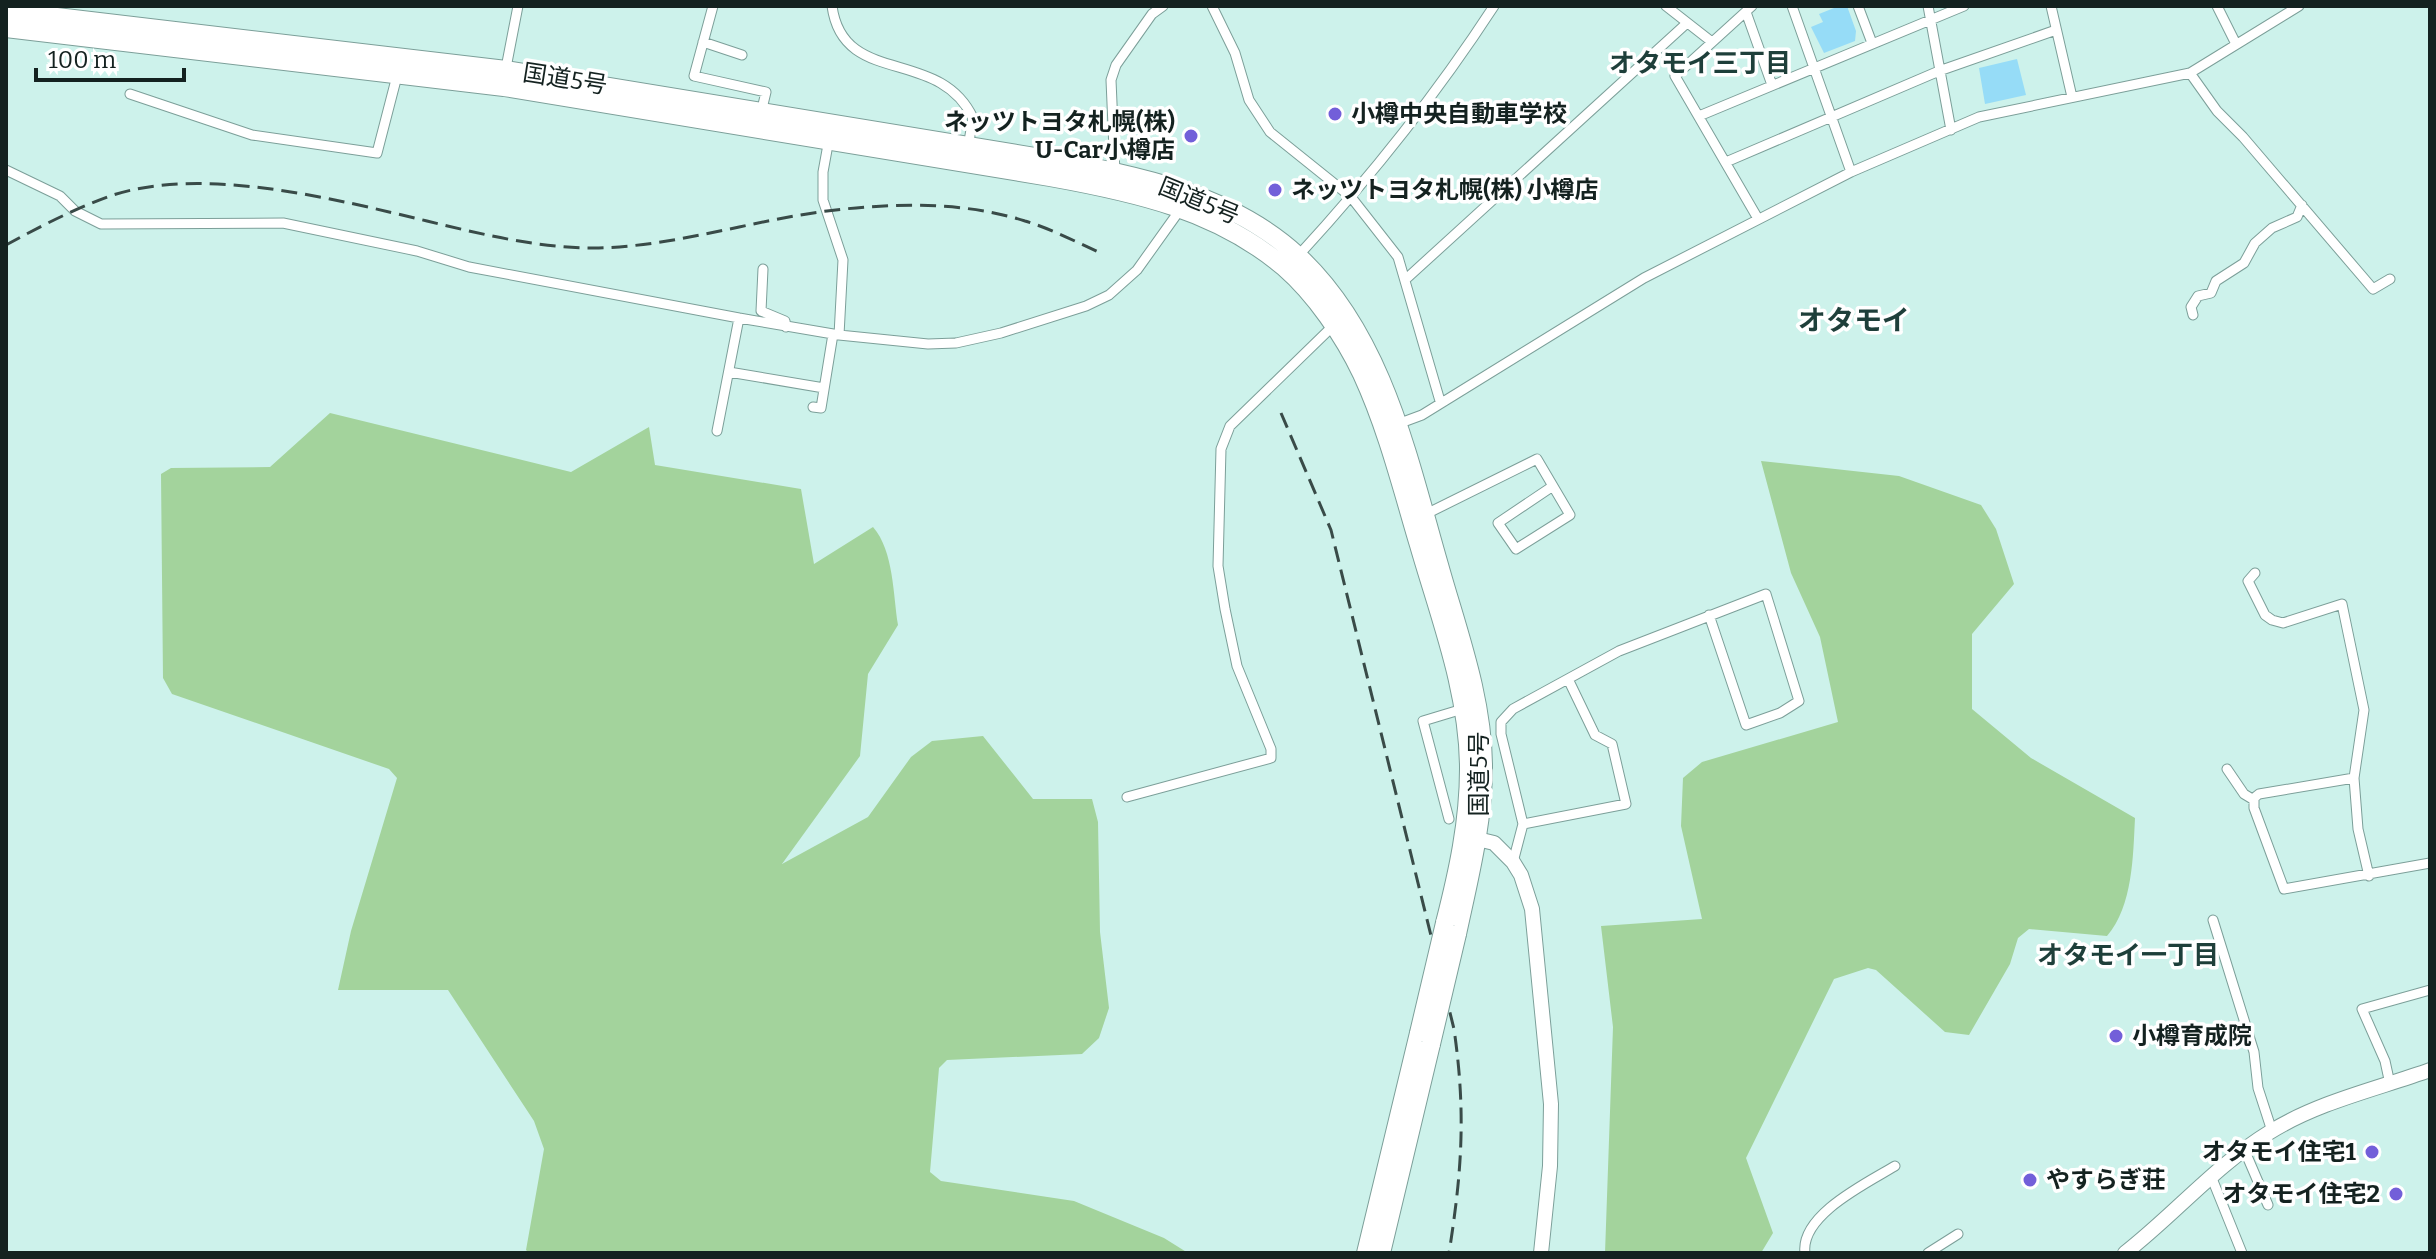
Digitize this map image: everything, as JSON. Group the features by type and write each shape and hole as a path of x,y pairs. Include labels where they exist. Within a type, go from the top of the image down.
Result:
{"highway":[{"name":"国道5号","path":"6,11 505,78 1189,192 1231,211 1292,262 1375,368 1471,707 1483,766 1471,838 1381,1253"},
{"name":"国道5号","path":"6,28 400,65"},
{"name":"国道5号","path":"1115,180 1182,207 1292,262"},
{"name":"国道5号","path":"1366,1253 1425,1039"}],"street":[{"path":"505,78 518,6"},
{"path":"713,6 694,76 766,92 760,120"},
{"path":"832,6 842,36 875,62 935,77 952,88 973,118 967,154"},
{"path":"1115,180 1111,80 1116,65 1152,14 1163,6"},
{"path":"1212,6 1235,53 1249,100 1270,132 1351,197 1391,246 1406,279 1440,401"},
{"path":"1292,262 1351,197 1465,51 1494,6"},
{"path":"1792,6 1851,172"},
{"path":"1858,6 1872,43"},
{"path":"1928,6 1951,130"},
{"path":"1699,116 1964,6"},
{"path":"2051,6 2072,97"},
{"path":"2217,6 2235,42"},
{"path":"1390,427 1422,415 1440,401 1644,278 1757,217 1851,172 1979,117 2190,73 2285,9 2299,6"},
{"path":"1674,8 1687,23 1712,42"},
{"path":"1757,217 1675,76 1749,9 1772,85"},
{"path":"1406,279 1687,23"},
{"path":"1726,162 1939,71 2056,30"},
{"path":"703,42 742,55"},
{"path":"130,94 252,135 377,153 400,65"},
{"path":"2190,73 2217,111 2373,289 2390,279"},
{"path":"813,407 821,408 836,335 843,260 823,200 823,172 831,131"},
{"path":"6,170 60,196 75,211 101,224 283,223 417,251 469,267 786,327 928,344 956,343 1086,306 1109,295 1137,270 1182,207"},
{"path":"2193,315 2191,307 2198,296 2211,293 2216,281 2244,263 2255,243 2272,228 2297,217 2302,205"},
{"path":"763,269 761,311 785,321 786,327"},
{"path":"717,431 739,318"},
{"path":"1127,797 1271,758 1271,749 1237,666 1225,609 1218,566 1219,459 1230,426 1340,320"},
{"path":"729,372 824,388"},
{"path":"1418,518 1537,459 1553,486 1570,515 1516,549 1498,523 1553,486"},
{"path":"2255,573 2248,581 2250,588 2272,620 2283,623 2342,604 2364,710 2354,778 2358,829 2369,876"},
{"path":"1513,862 1523,824 1501,734 1501,722 1513,709 1619,651 1709,615 1766,594 1799,701 1780,713 1746,725 1709,615"},
{"path":"1523,824 1626,804 1612,744 1595,735 1568,679"},
{"path":"1449,819 1423,721 1471,707"},
{"path":"2227,769 2244,794 2254,800"},
{"path":"2354,778 2259,794 2254,800 2254,808 2284,889 2430,863"},
{"path":"1471,838 1494,843 1513,862 1521,875 1532,909 1548,1052 1550,1166 1541,1253"},
{"path":"2213,920 2254,1052 2258,1088 2272,1131"},
{"path":"2390,1084 2385,1061 2362,1009 2430,990"},
{"path":"2125,1253 2211,1176 2272,1131 2304,1114 2430,1070"},
{"path":"2244,1149 2268,1205"},
{"path":"1804,1252 1812,1227 1824,1214 1895,1166"},
{"path":"2211,1176 2242,1253"},
{"path":"1928,1253 1958,1234"}],"green space":[{"path":"330,413 571,472 649,427 655,465 801,489 814,564 873,527 889,561 898,625 868,674 860,756 782,864 868,817 911,757 932,741 983,736 1033,799 1092,799 1098,822 1100,932 1109,1008 1099,1038 1082,1054 947,1060 939,1068 930,1172 941,1181 1074,1201 1164,1238 1188,1253 529,1253 526,1250 544,1149 534,1121 448,990 338,990 351,931 397,778 389,769 172,694 163,678 161,474 171,468 270,467"},
{"path":"1761,461 1899,476 1981,505 1996,529 2014,584 1972,634 1972,709 2031,758 2135,818 2127,896 2116,924 2107,936 2029,929 2018,938 2010,964 1969,1035 1945,1032 1876,970 1868,968 1834,979 1746,1158 1773,1233 1761,1253 1605,1253 1613,1027 1601,926 1702,919 1681,826 1683,778 1702,762 1838,722 1820,637 1791,573"}],"water":[{"path":"1847,6 1856,31 1855,41 1824,53 1811,27 1823,22 1819,14"},
{"path":"2017,59 2026,95 1985,104 1979,68"}],"railway":[{"path":"6,245 110,196 146,187 226,184 311,195 489,235 573,247 623,247 798,215 901,205 952,207 1001,214 1055,232 1103,254"},
{"path":"1281,413 1331,530 1454,1029 1461,1141 1449,1253"}],"place":[{"name":"小樽中央自動車学校","path":"1335,114"},
{"name":"ネッツトヨタ札幌(株) U-Car小樽店","path":"1191,136"},
{"name":"ネッツトヨタ札幌(株) 小樽店","path":"1275,190"},
{"name":"小樽育成院","path":"2116,1036"},
{"name":"オタモイ住宅1","path":"2372,1152"},
{"name":"やすらぎ荘","path":"2030,1180"},
{"name":"オタモイ住宅2","path":"2396,1194"}],"district":[{"name":"オタモイ三丁目","path":"1700,63"},
{"name":"オタモイ","path":"1854,320"},
{"name":"オタモイ一丁目","path":"2128,955"}]}
